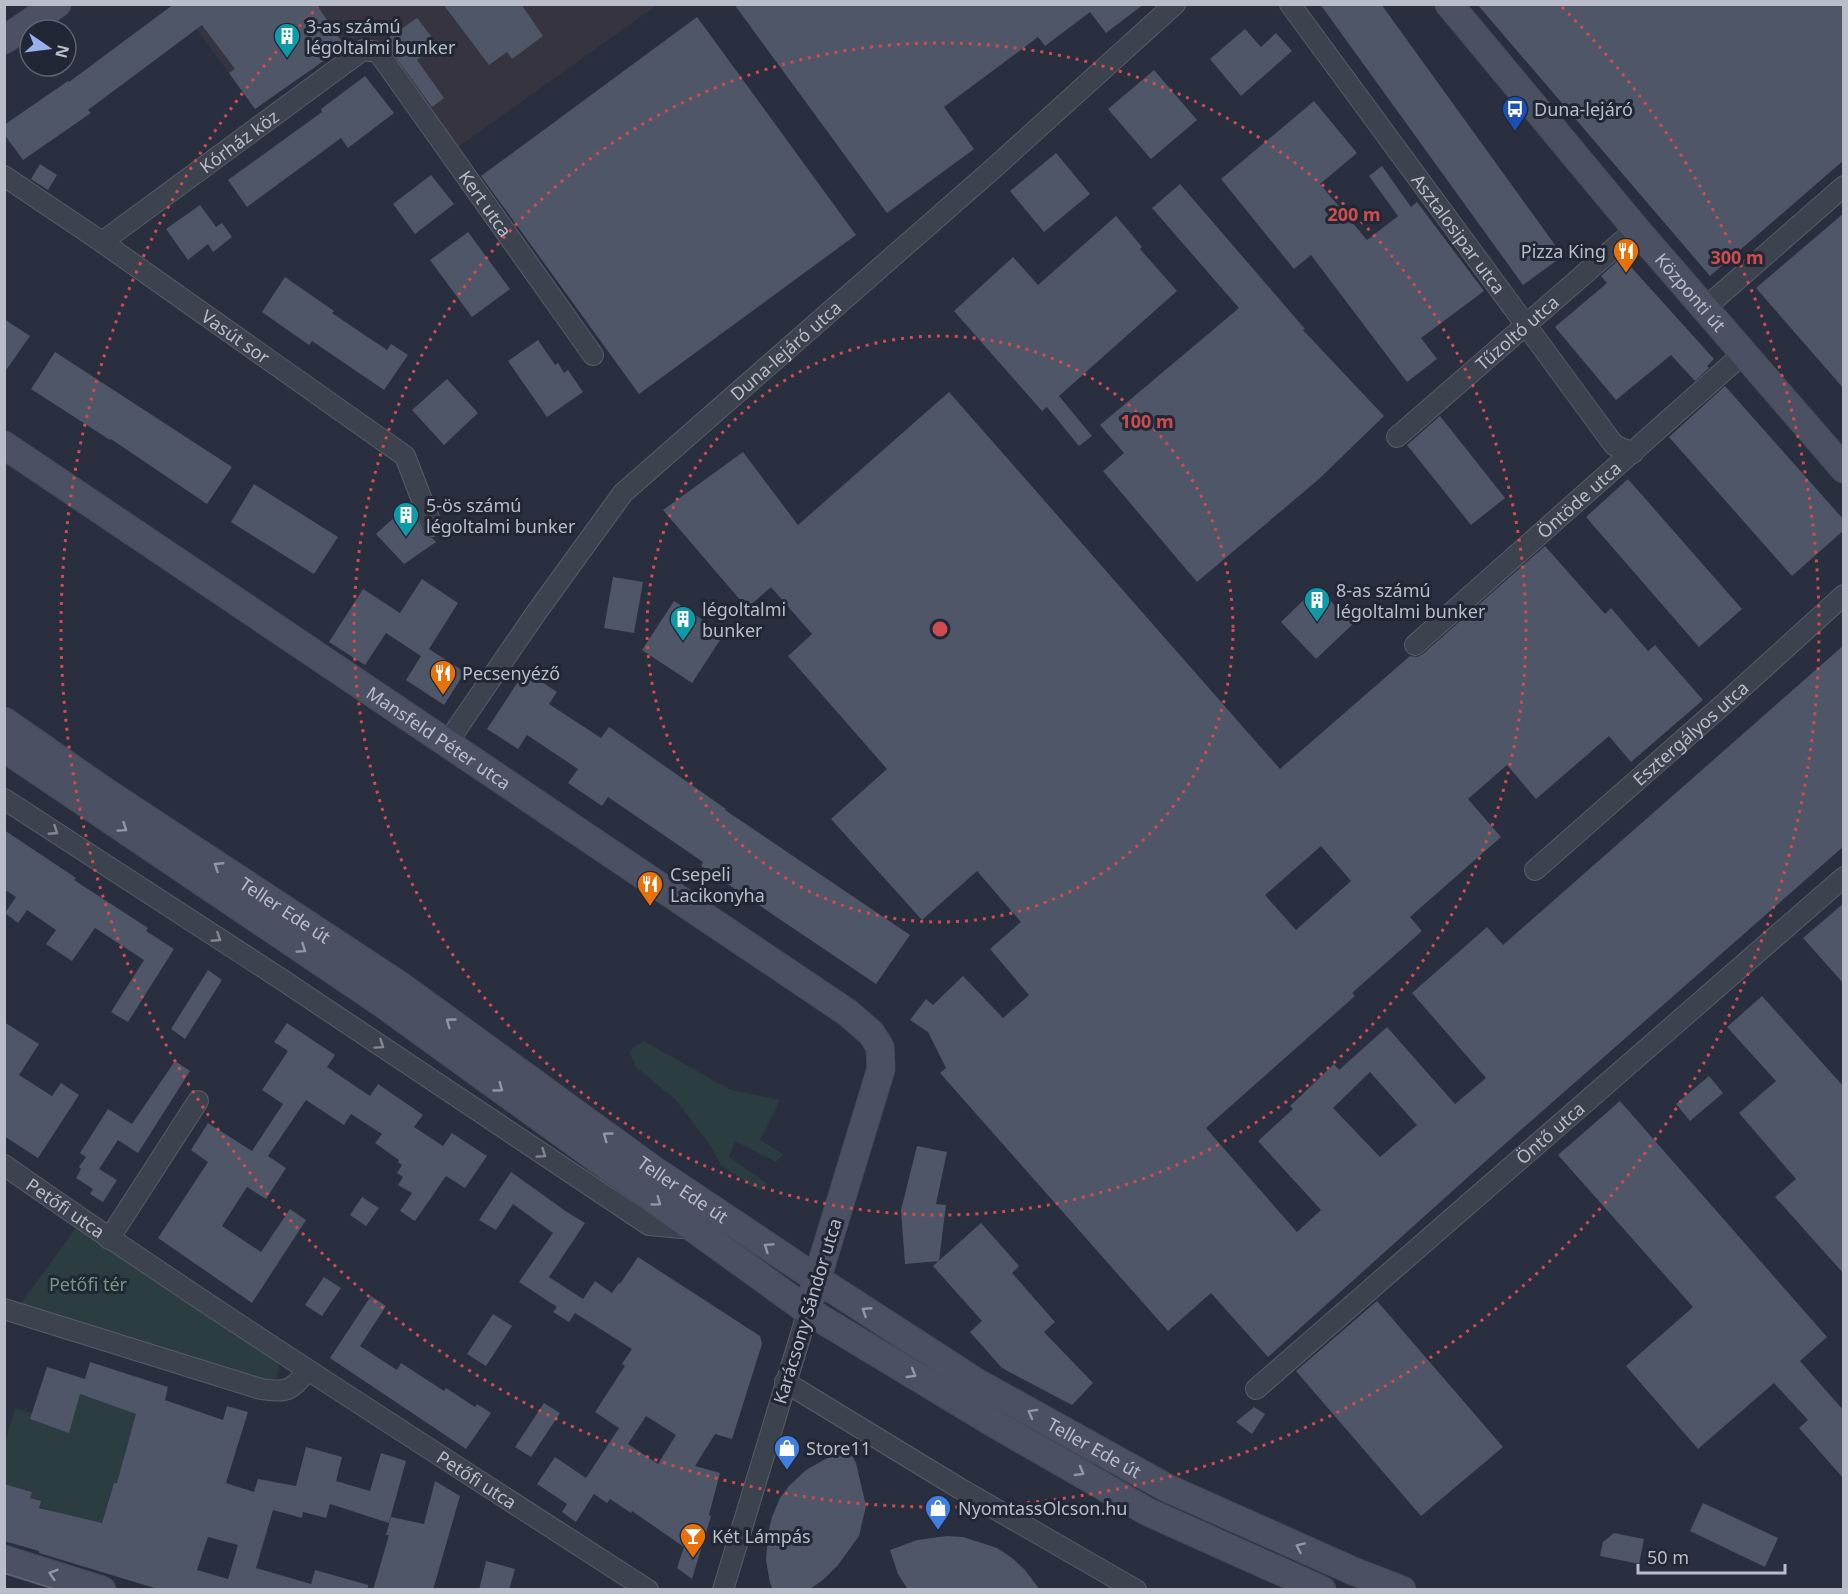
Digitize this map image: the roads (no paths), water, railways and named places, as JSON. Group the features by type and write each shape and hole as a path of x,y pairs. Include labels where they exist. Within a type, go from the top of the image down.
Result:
{"main road":[{"path":"4,40 57,4"},
{"name":"Központi út","path":"1449,4 1636,229 1844,469"},
{"name":"Mansfeld Péter utca","path":"4,445 848,1012 871,1033"},
{"name":"Teller Ede út","path":"4,721 103,790 398,984 651,1168 976,1382 1167,1488 1353,1571 1402,1590"},
{"name":"Teller Ede út","path":"4,748 383,1004 808,1311 995,1424 1148,1512 1322,1590"},
{"name":"Karácsony Sándor utca","path":"808,1311 881,1069 880,1047 871,1033"},
{"path":"4,1559 102,1590"}],"street":[{"name":"Duna-lejáró utca","path":"447,743 536,613 623,493 1004,159 1175,4"},
{"name":"Asztalosipar utca","path":"1290,4 1614,446 1633,453"},
{"name":"Kórház köz","path":"102,242 363,50 378,52"},
{"name":"Kert utca","path":"378,52 593,355"},
{"name":"Vasút sor","path":"4,176 102,242 405,456 432,526"},
{"path":"1705,308 1844,186"},
{"name":"Tűzoltó utca","path":"1397,437 1636,229"},
{"name":"Öntöde utca","path":"1415,645 1744,353"},
{"name":"Esztergályos utca","path":"1535,870 1844,595"},
{"name":"Teller Ede út","path":"4,799 278,977 649,1225 694,1229"},
{"name":"Öntő utca","path":"1256,1389 1844,877"},
{"path":"109,1239 198,1101"},
{"name":"Petőfi utca","path":"4,1165 109,1239 307,1370 648,1590"},
{"path":"4,1309 261,1389 278,1392 291,1388 299,1382 307,1370"},
{"name":"Karácsony Sándor utca","path":"723,1590 808,1311"},
{"path":"785,1382 958,1488 1136,1590"}],"tram line":[{"path":"4,1573 58,1590"},
{"path":"4,1588 11,1590"}],"place":[{"name":"3-as számú légoltalmi bunker","path":"287,59"},
{"name":"Duna-lejáró","path":"1515,132"},
{"name":"Pizza King","path":"1626,274"},
{"name":"5-ös számú légoltalmi bunker","path":"406,538"},
{"name":"8-as számú légoltalmi bunker","path":"1317,623"},
{"name":"légoltalmi bunker","path":"683,642"},
{"name":"Pecsenyéző","path":"443,696"},
{"name":"Csepeli Lacikonyha","path":"650,907"},
{"name":"Store11","path":"787,1471"},
{"name":"NyomtassOlcson.hu","path":"938,1531"},
{"name":"Két Lámpás","path":"693,1559"}],"park label":[{"name":"Petőfi tér","path":"88,1284"}]}
